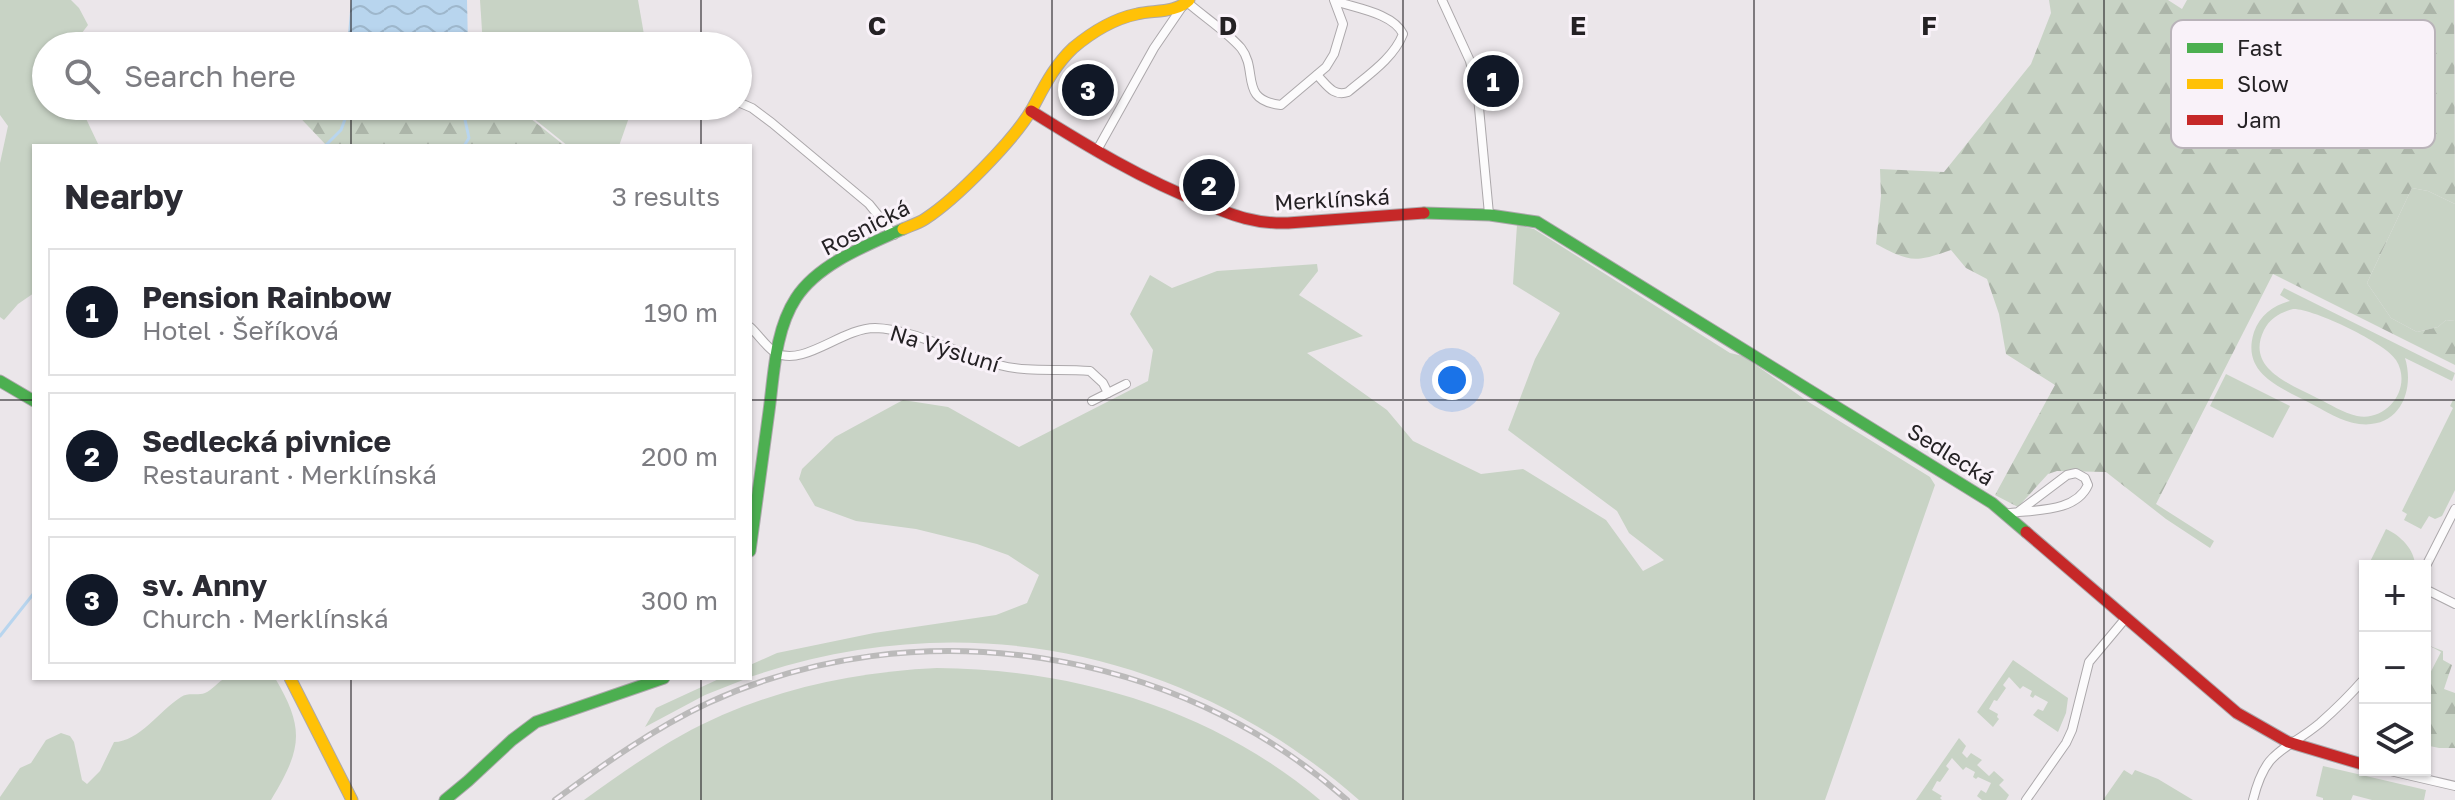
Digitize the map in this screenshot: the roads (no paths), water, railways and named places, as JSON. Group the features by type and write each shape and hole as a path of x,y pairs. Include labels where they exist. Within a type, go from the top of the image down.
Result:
{"street":[{"path":"1317,75 1333,92 1340,95 1348,92 1390,56 1403,34 1390,21 1334,0"},
{"path":"1186,3 1243,51 1254,91 1262,100 1281,105 1317,75 1334,54 1343,24 1334,0"},
{"path":"1442,0 1470,61 1489,214"},
{"path":"1031,111 1044,83 1071,50 1089,36 1108,23 1186,3"},
{"path":"1096,152 1154,48 1186,3"},
{"path":"752,108 869,204 894,235"},
{"name":"Merklínská","path":"1031,111 1156,185 1253,221 1272,223 1385,215 1489,214"},
{"name":"Rosnická","path":"752,536 777,353 785,319 797,296 842,258 924,220 952,198 996,154 1031,111"},
{"name":"Sedlecká","path":"1489,214 1510,215 1537,222 1992,503 2235,713 2291,744 2359,763"},
{"name":"Na Výsluní","path":"777,353 805,354 840,336 878,328 1013,368 1090,371 1103,383 1108,393"},
{"path":"752,329 777,353"},
{"path":"0,381 32,400"},
{"path":"1092,401 1126,384"},
{"path":"2004,514 2018,512 2070,504 2084,493 2088,485 2085,478 2076,473 2067,475 2018,512"},
{"path":"2429,560 2455,509"},
{"path":"2431,592 2455,604"},
{"path":"2026,800 2072,730 2089,662 2125,619"},
{"path":"291,680 352,800"},
{"path":"445,800 536,722 658,680"},
{"path":"2253,800 2265,765 2276,752 2319,724 2359,684"},
{"path":"2412,776 2455,786"}],"water":[{"path":"351,0 467,0 468,32 348,32"}],"waterway":[{"path":"327,144 341,130 345,120"},
{"path":"465,120 469,138 465,144"},
{"path":"0,636 32,596"}],"railway":[{"path":"555,800 610,760 688,713 788,673 872,656 957,651 1041,658 1125,677 1204,707 1279,748 1347,800"}],"place":[{"name":"Pension Rainbow","path":"1493,81"},
{"name":"sv. Anny","path":"1088,90"},
{"name":"Sedlecká pivnice","path":"1209,185"}]}
